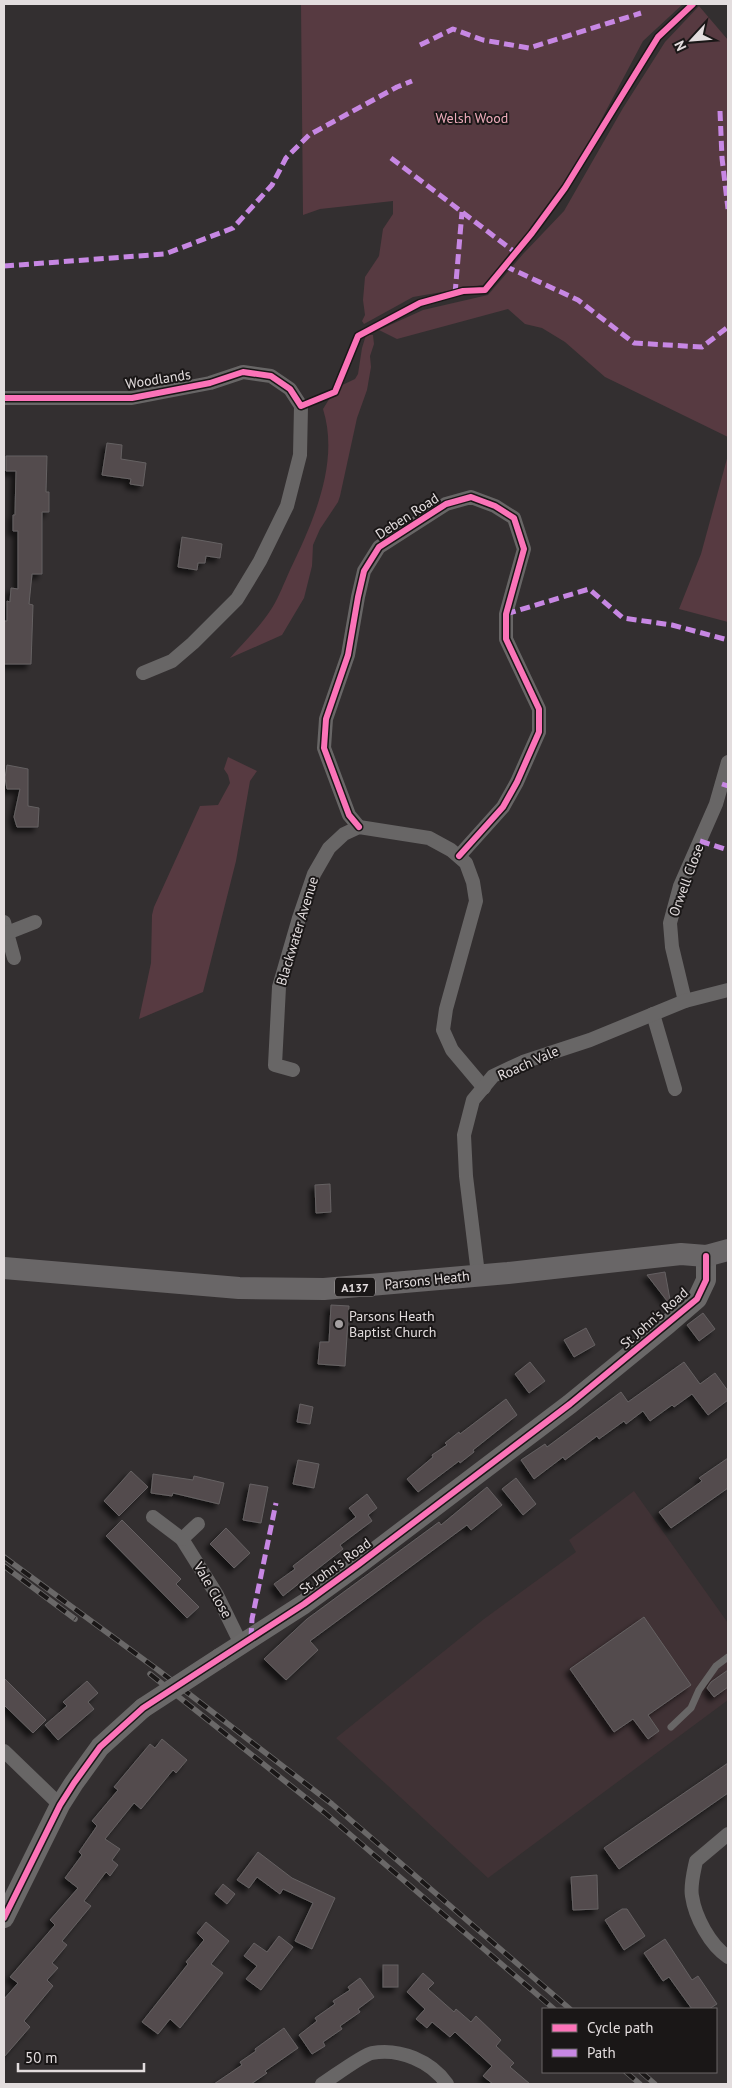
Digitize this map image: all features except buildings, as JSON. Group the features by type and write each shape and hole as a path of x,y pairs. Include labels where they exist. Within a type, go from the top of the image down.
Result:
{"main road":[{"name":"Parsons Heath","path":"4,1268 239,1288 324,1289 478,1274 508,1273 681,1254 706,1256 728,1250"}],"street":[{"name":"Woodlands","path":"4,398 132,398 210,383 243,372 271,376 290,390 301,406 300,454 287,506 260,561 237,599 193,643 172,661 143,673"},
{"name":"Deben Road","path":"359,827 349,815 324,748 326,719 348,655 364,571 379,547 446,504 471,497 494,506 514,518 524,549 506,614 506,640 540,709 539,732 517,782 503,807 459,856"},
{"name":"Orwell Close","path":"685,1001 672,946 670,923 680,886 716,804 728,762"},
{"path":"359,827 429,838 459,856 466,863 474,882 476,901 446,1009 443,1030 452,1050 484,1088"},
{"name":"Blackwater Avenue","path":"293,1070 275,1066 280,987 299,918 314,874 329,848 344,834 359,827"},
{"path":"14,958 5,927 34,922"},
{"name":"Roach Vale","path":"478,1274 466,1176 464,1136 474,1100 494,1076 523,1062 590,1040 685,1001 728,990"},
{"path":"653,1014 675,1089"},
{"name":"St John's Road","path":"4,1918 60,1805 100,1747 143,1708 304,1604 570,1404 697,1299 706,1280 706,1256"},
{"name":"Vale Close","path":"153,1516 182,1539 217,1594 241,1644"},
{"path":"182,1539 198,1524"},
{"path":"4,1751 60,1805"},
{"path":"728,1834 696,1860 691,1895 702,1926 723,1953 728,1956"},
{"path":"322,2084 370,2053 403,2054 423,2062 441,2075 447,2084"}],"lane":[{"path":"671,1727 691,1708 699,1690 716,1666 728,1657"}],"shaded area":[{"path":"634,1491 728,1623 728,1700 488,1878 336,1738 484,1619 576,1552 569,1540"}],"green space":[{"name":"Welsh Wood","path":"301,4 683,4 643,41 557,203 483,285 413,297 364,324 362,321 365,315 363,300 365,277 379,256 383,229 393,214 393,201 320,209 303,215"},
{"path":"699,6 728,40 728,437 605,377 565,342 542,328 525,324 508,309 397,339 379,330 423,310 488,295 523,254 564,211 623,108 665,42"},
{"path":"366,335 373,335 374,344 370,356 371,367 367,390 357,418 338,502 320,529 313,545 312,566 304,598 282,635 230,658 272,608 307,532 322,492 326,471 327,429 323,409 336,388 355,379 358,374"},
{"path":"728,455 728,622 679,609 701,554"},
{"path":"228,757 257,771 250,781 236,861 203,992 139,1019 151,963 152,915 154,907 200,806 218,805 230,783 224,769"}],"railway":[{"path":"4,1557 158,1670 332,1804 569,2008"},
{"path":"4,1566 75,1619"},
{"path":"150,1674 325,1813 553,2008"},
{"path":"627,2073 640,2084"},
{"path":"642,2073 655,2084"}],"marked path":[{"path":"420,45 453,29 483,40 529,48 641,13"},
{"path":"4,266 165,254 233,228 272,185 286,158 309,135 397,87 412,81"},
{"path":"720,111 722,158 728,209"},
{"path":"391,158 516,253"},
{"path":"455,294 462,212"},
{"path":"505,266 578,300 634,343 702,347 728,327"},
{"path":"506,614 589,589 623,618 672,625 728,640"},
{"path":"722,784 728,786"},
{"path":"700,841 728,850"},
{"path":"251,1638 252,1619 276,1503"}],"cycle path":[{"path":"4,398 132,398 210,383 243,372 271,376 290,389 301,406 335,392 358,336 420,303 463,291 485,290 532,233 565,188 658,37 693,4"},
{"path":"359,827 349,815 324,748 326,719 348,655 364,571 379,547 446,504 471,497 495,506 514,518 524,549 506,614 506,639 539,709 539,732 517,782 503,807 459,856"},
{"path":"4,1918 60,1805 100,1747 143,1708 304,1604 570,1404 697,1299 706,1280 706,1256"}],"place":[{"name":"Parsons Heath Baptist Church","path":"339,1324"}]}
